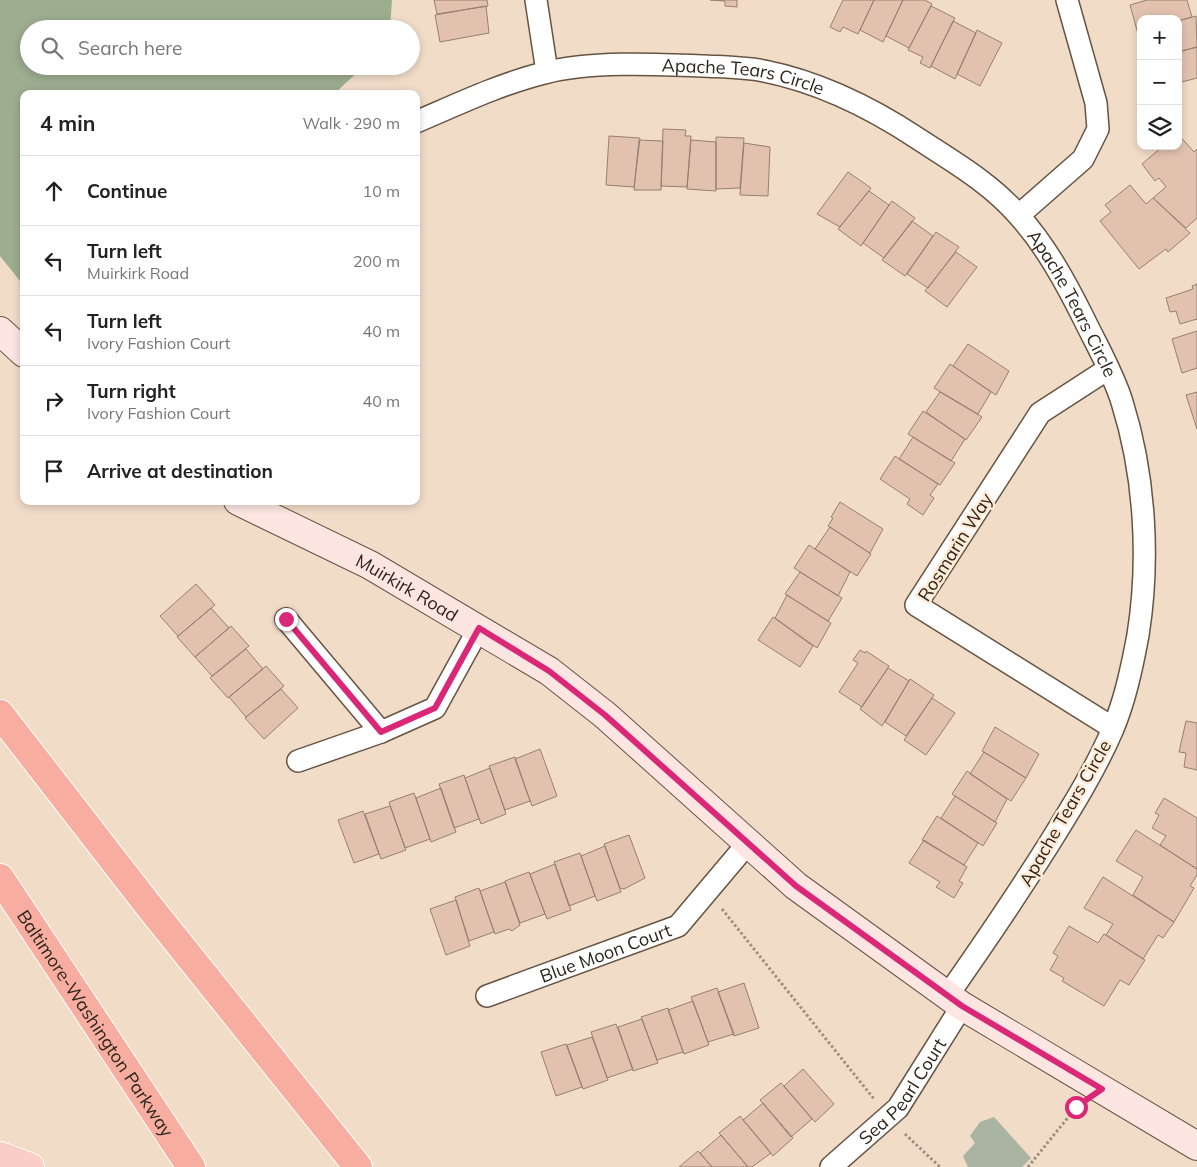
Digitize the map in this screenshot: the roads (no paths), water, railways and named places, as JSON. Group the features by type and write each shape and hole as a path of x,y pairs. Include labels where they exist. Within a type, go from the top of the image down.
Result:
{"highway":[{"path":"0,714 148,905 358,1167"},
{"name":"Baltimore-Washington Parkway","path":"0,878 191,1167"}],"main road":[{"path":"0,330 20,349"},
{"name":"Muirkirk Road","path":"246,505 370,565 549,671 605,715 796,886 955,1001 1197,1146"},
{"path":"0,1156 30,1167"}],"street":[{"path":"536,0 547,72"},
{"path":"1019,215 1083,159 1098,129 1096,103 1067,0"},
{"name":"Apache Tears Circle","path":"420,120 479,95 547,72 604,65 663,64 761,71 810,83 852,101 899,126 994,191 1019,215 1049,255 1070,292 1108,369 1121,399 1134,447 1144,513 1138,632 1128,680 1114,728 1093,772 1008,910 955,1001"},
{"name":"Rosmarin Way","path":"1108,369 1040,413 916,605 1114,728"},
{"path":"286,619 381,732"},
{"path":"298,761 381,732 435,708 479,628"},
{"name":"Blue Moon Court","path":"487,996 678,926 748,843"},
{"name":"Sea Pearl Court","path":"831,1167 898,1108 955,1001"}]}
